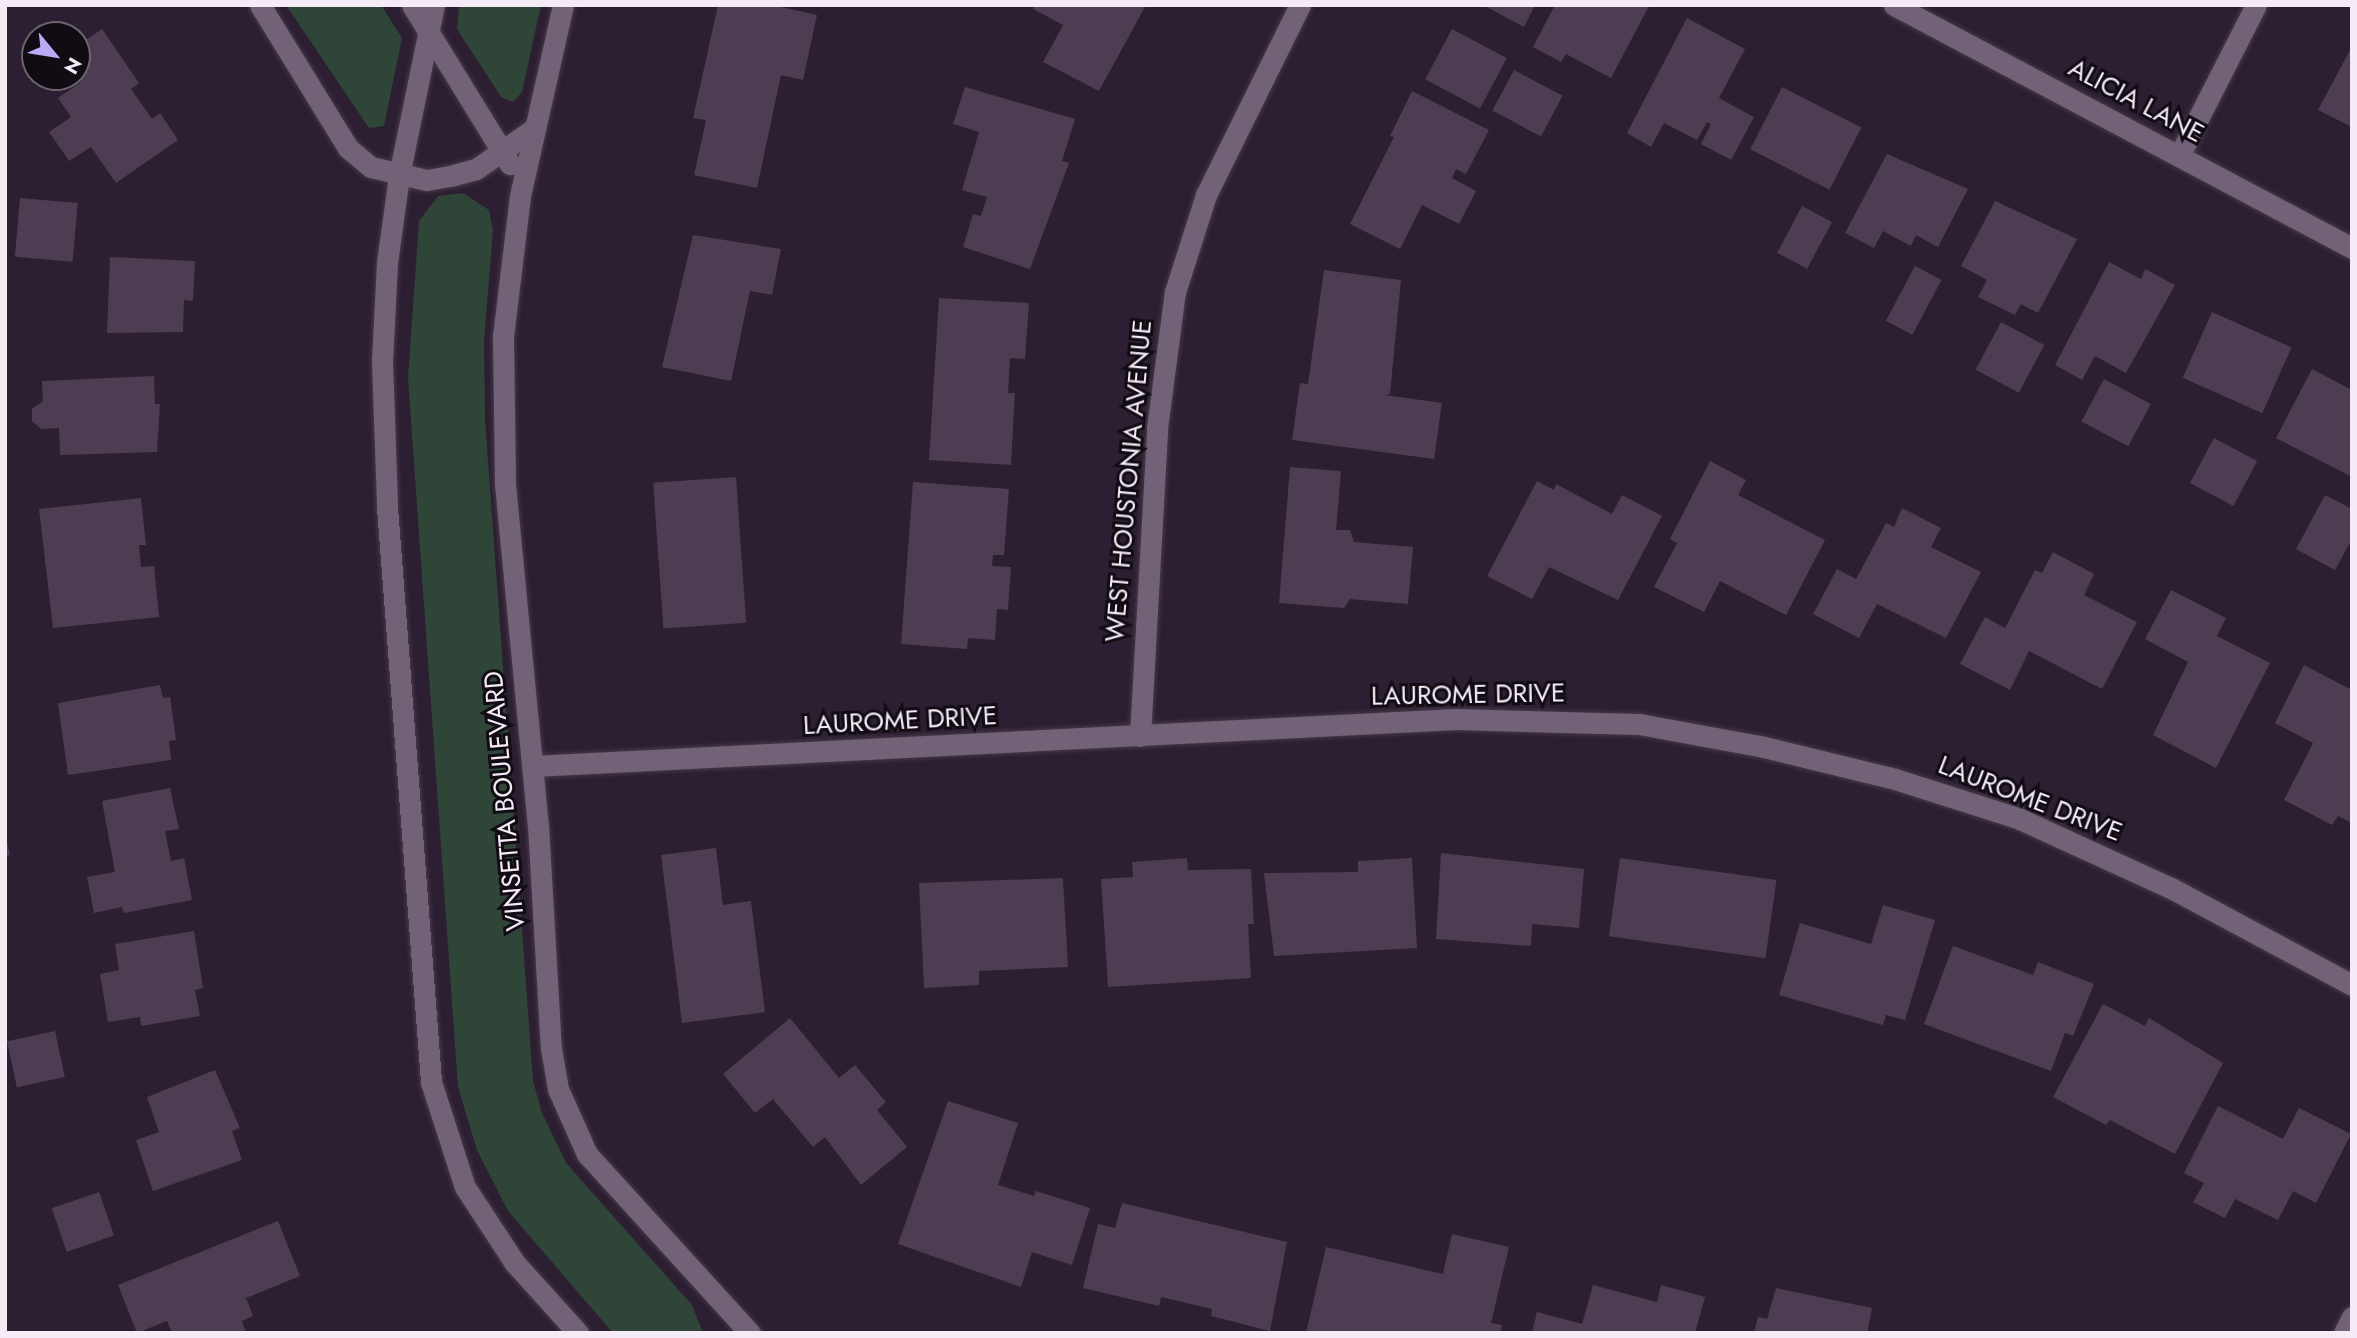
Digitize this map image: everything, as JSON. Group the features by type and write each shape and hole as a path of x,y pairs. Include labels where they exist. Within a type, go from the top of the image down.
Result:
{"street":[{"path":"260,5 348,148 371,167 399,176 427,180 450,176 476,169 504,153 536,128"},
{"name":"VINSETTA BOULEVARD","path":"412,5 430,29 504,153 520,196"},
{"path":"434,5 399,176 387,263 382,361 387,507 430,1082 443,1131 470,1197 513,1262 578,1333"},
{"name":"VINSETTA BOULEVARD","path":"563,5 520,196 503,337 502,405 512,580 533,766 551,1048 558,1089 571,1126 605,1177 750,1333"},
{"name":"WEST HOUSTONIA AVENUE","path":"1140,736 1157,428 1175,292 1206,195 1300,5"},
{"name":"ALICIA LANE","path":"1894,5 2352,248"},
{"path":"2179,156 2256,5"},
{"name":"LAUROME DRIVE","path":"533,766 1469,720 1639,724 1764,747 1895,779 2020,819 2171,888 2352,985"},
{"path":"2344,1333 2352,1317"}],"green space":[{"path":"286,5 381,5 402,38 384,126 369,128"},
{"path":"459,5 541,5 522,92 513,102 501,97 457,29"},
{"path":"463,193 489,210 493,230 484,340 485,419 533,1081 542,1113 566,1163 692,1305 703,1333 613,1333 508,1211 477,1150 458,1087 408,378 419,221 438,196"}],"building":[{"path":"718,5 772,5 817,15 803,80 781,75 757,188 694,175 706,120 693,118"},
{"path":"1035,5 1146,5 1099,91 1043,62 1063,25 1033,9"},
{"path":"1483,5 1535,5 1524,27"},
{"path":"1555,5 1649,6 1611,78 1566,54 1561,62 1533,47"},
{"path":"1687,18 1745,49 1719,98 1754,117 1731,160 1701,144 1711,124 1707,122 1697,140 1664,123 1651,147 1627,133"},
{"path":"102,29 139,83 131,89 152,119 160,113 178,140 116,183 91,147 69,161 49,132 71,117 58,98 68,91 91,91 91,36"},
{"path":"1452,29 1507,58 1480,108 1425,79"},
{"path":"2352,46 2352,127 2318,110"},
{"path":"1514,70 1563,96 1541,136 1492,111"},
{"path":"965,87 1075,119 1062,161 1069,163 1030,269 963,247 973,214 981,216 987,197 962,190 979,132 953,124"},
{"path":"1782,87 1861,127 1830,190 1750,149"},
{"path":"1412,91 1489,130 1466,174 1456,169 1452,178 1476,191 1459,224 1422,205 1400,249 1350,224 1394,137 1390,136"},
{"path":"1887,154 1968,189 1938,247 1916,235 1911,246 1883,231 1874,248 1845,233"},
{"path":"20,198 78,203 73,262 15,257"},
{"path":"1995,201 2077,239 2038,313 2021,304 2015,315 1978,297 1987,280 1961,266"},
{"path":"1802,206 1832,222 1807,269 1777,253"},
{"path":"693,235 781,249 772,295 750,291 731,381 662,367"},
{"path":"110,257 195,261 193,301 184,300 183,332 107,333"},
{"path":"2109,262 2141,279 2145,269 2175,285 2126,373 2095,356 2082,380 2055,365"},
{"path":"1915,266 1941,280 1912,335 1886,321"},
{"path":"1324,270 1401,280 1390,394 1385,395 1442,403 1434,459 1292,440 1300,383 1308,384"},
{"path":"939,298 1029,303 1025,359 1010,358 1008,393 1015,393 1011,465 929,460"},
{"path":"2212,312 2291,347 2262,413 2183,378"},
{"path":"2001,322 2044,345 2019,393 1976,370"},
{"path":"2312,369 2352,390 2352,477 2276,438"},
{"path":"154,376 155,404 160,404 157,452 60,455 59,428 41,429 32,421 32,409 43,401 42,381"},
{"path":"2104,379 2151,404 2128,446 2081,421"},
{"path":"2214,438 2257,461 2233,506 2190,483"},
{"path":"1710,461 1746,480 1738,495 1825,540 1786,615 1720,581 1704,612 1654,587 1677,543 1670,539"},
{"path":"1290,467 1341,471 1336,530 1350,530 1354,542 1413,547 1408,604 1350,599 1344,608 1279,603"},
{"path":"736,477 746,623 663,628 653,483"},
{"path":"1537,481 1554,490 1556,484 1612,514 1622,495 1662,516 1618,600 1549,567 1532,599 1487,576"},
{"path":"913,482 1009,489 1004,555 993,555 992,566 1011,567 1008,610 997,609 995,640 968,638 967,649 901,644"},
{"path":"2325,495 2352,509 2352,539 2335,570 2296,549"},
{"path":"141,498 146,545 139,545 141,567 154,566 159,617 53,628 39,509"},
{"path":"1902,508 1941,528 1931,547 1981,572 1946,638 1877,604 1859,638 1813,614 1837,569 1856,579 1886,523 1894,527"},
{"path":"2053,552 2094,574 2084,595 2137,622 2102,689 2029,651 2010,690 1960,664 1985,617 2005,628 2035,570 2042,573"},
{"path":"2171,590 2226,618 2217,636 2270,663 2216,768 2153,735 2188,662 2145,639"},
{"path":"2304,665 2352,690 2352,823 2338,816 2332,825 2284,800 2313,743 2275,723"},
{"path":"160,685 163,698 170,697 176,740 169,741 171,760 68,775 58,703"},
{"path":"170,788 179,829 165,831 171,861 184,858 192,900 124,913 122,907 94,913 87,877 115,872 102,801"},
{"path":"5,833 10,855 5,856"},
{"path":"716,848 723,905 751,901 765,1012 682,1023 661,855"},
{"path":"1441,853 1584,869 1579,928 1532,924 1531,946 1436,939"},
{"path":"1187,858 1188,870 1251,869 1254,924 1248,924 1251,978 1108,987 1101,879 1133,877 1132,862"},
{"path":"1412,858 1417,948 1274,956 1264,873 1358,872 1358,861"},
{"path":"1620,858 1776,880 1765,958 1609,936"},
{"path":"1063,878 1068,967 979,971 979,985 924,988 919,883"},
{"path":"1883,905 1935,920 1905,1020 1886,1015 1883,1025 1779,995 1800,923 1871,944"},
{"path":"194,931 203,988 195,990 200,1016 141,1026 140,1017 108,1022 100,974 119,970 115,944"},
{"path":"1953,946 2033,975 2038,962 2094,984 2073,1036 2065,1033 2051,1071 1924,1024"},
{"path":"2103,1004 2145,1026 2149,1018 2223,1063 2175,1154 2110,1120 2106,1125 2053,1097"},
{"path":"790,1018 839,1078 855,1065 886,1102 877,1110 907,1147 861,1185 825,1137 813,1147 773,1099 755,1113 723,1074"},
{"path":"55,1031 65,1077 17,1087 7,1041"},
{"path":"215,1070 240,1128 232,1131 242,1160 153,1191 136,1140 159,1132 147,1097"},
{"path":"948,1101 1018,1123 998,1185 1034,1196 1036,1191 1090,1208 1072,1265 1032,1252 1021,1287 898,1244"},
{"path":"2218,1106 2283,1139 2299,1108 2351,1134 2316,1203 2293,1191 2278,1220 2235,1199 2225,1218 2193,1202 2204,1183 2184,1173"},
{"path":"99,1192 114,1235 67,1252 52,1208"},
{"path":"1122,1203 1287,1242 1270,1331 1211,1316 1212,1309 1161,1297 1159,1306 1083,1288 1098,1224 1115,1228"},
{"path":"278,1221 300,1276 246,1298 253,1316 242,1321 246,1333 172,1333 167,1321 137,1333 118,1285"},
{"path":"1452,1234 1509,1247 1491,1323 1502,1325 1500,1333 1306,1333 1326,1247 1443,1274"},
{"path":"1593,1285 1657,1302 1661,1285 1705,1297 1695,1333 1532,1333 1537,1312 1582,1324"},
{"path":"1776,1288 1872,1308 1867,1333 1754,1333 1758,1317 1767,1319"}]}
